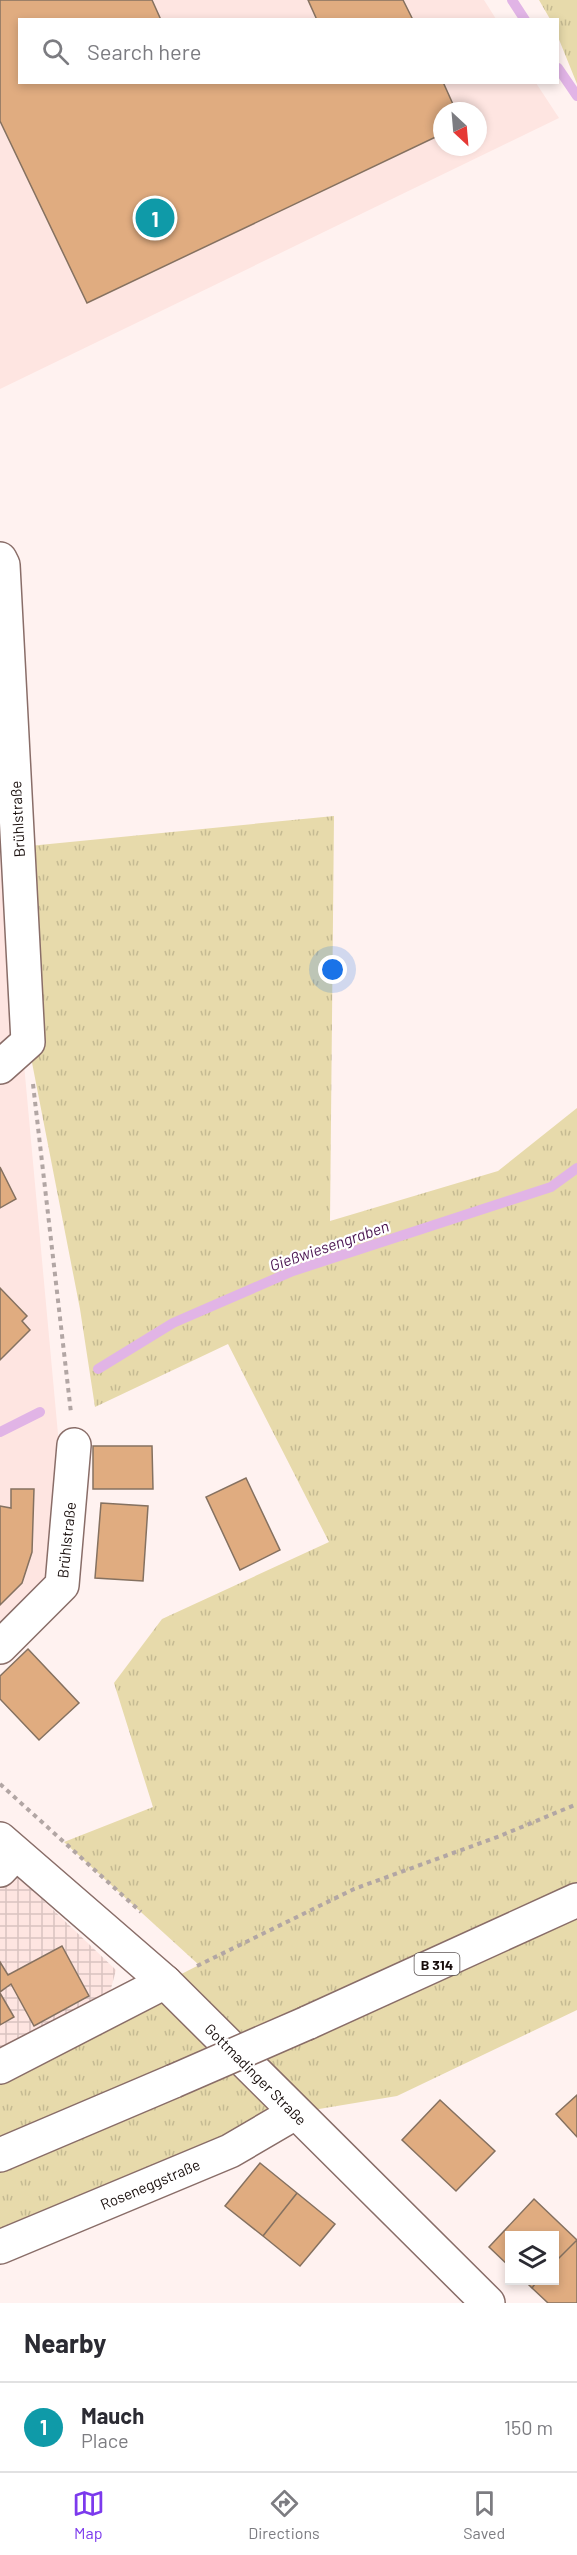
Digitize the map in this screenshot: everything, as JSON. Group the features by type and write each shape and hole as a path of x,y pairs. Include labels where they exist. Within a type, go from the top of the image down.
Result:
{"main road":[{"name":"Brühlstraße","path":"0,559 3,566 13,727 28,1042"},
{"path":"0,1067 28,1042"},
{"name":"Brühlstraße","path":"0,1647 62,1585 75,1444"},
{"name":"Gottmadinger Straße","path":"5,1854 165,1982 488,2303"},
{"name":"B 314","path":"0,2155 306,2023 577,1900"},
{"path":"0,2067 165,1982"},
{"name":"Roseneggstraße","path":"0,2247 230,2151 295,2113"}],"path":[{"path":"28,1042 75,1444"},
{"path":"0,1784 148,1919"},
{"path":"191,1957 199,1965 354,1889 500,1836 577,1804"}],"shaded area":[{"path":"0,0 484,0 495,18 18,18 18,84 537,84 559,118 487,153 487,102 433,102 433,156 481,156 0,389"},
{"path":"0,803 60,1456 52,1578 0,1627"},
{"path":"0,1859 116,1970 106,2007 0,2065"}],"green space":[{"path":"539,0 577,0 577,84 559,39 559,18 549,18"},
{"path":"334,816 330,1221 498,1171 577,1108 577,2010 397,2096 295,2113 0,2247 0,2067 199,1965 64,1842 153,1807 114,1683 162,1619 329,1542 228,1344 95,1407 80,1309 28,1042 19,847"}],"building":[{"path":"0,0 152,0 160,18 18,18 18,84 444,84 452,102 433,102 433,138 87,303 0,121"},
{"path":"308,0 403,0 412,18 316,18"},
{"path":"0,1167 16,1199 0,1208"},
{"path":"0,1288 27,1316 22,1321 30,1330 0,1360"},
{"path":"93,1446 152,1446 153,1489 93,1489"},
{"path":"246,1478 280,1550 240,1570 206,1497"},
{"path":"11,1489 34,1489 32,1552 22,1583 0,1605 0,1506 11,1508"},
{"path":"101,1503 148,1506 143,1581 95,1578"},
{"path":"28,1649 79,1703 39,1740 0,1699 0,1676"},
{"path":"62,1946 89,1996 34,2026 11,1984 0,1992 0,1962 8,1975"},
{"path":"0,1993 14,2017 0,2025"},
{"path":"577,2095 577,2137 556,2114"},
{"path":"440,2100 495,2151 456,2191 402,2140"},
{"path":"260,2163 297,2193 263,2236 225,2206"},
{"path":"297,2193 335,2224 300,2266 263,2236"},
{"path":"534,2199 577,2240 559,2258 559,2231 505,2231 505,2262 489,2247"},
{"path":"577,2240 577,2303 548,2303 532,2288 534,2285 559,2285 559,2258"}],"waterway":[{"path":"512,0 524,18"},
{"path":"559,69 577,96"},
{"name":"Gießwiesengraben","path":"98,1369 173,1323 293,1271 551,1187 577,1168"},
{"name":"Gießwiesengraben","path":"0,1432 40,1412"}],"place":[{"name":"Mauch","path":"155,218"}]}
